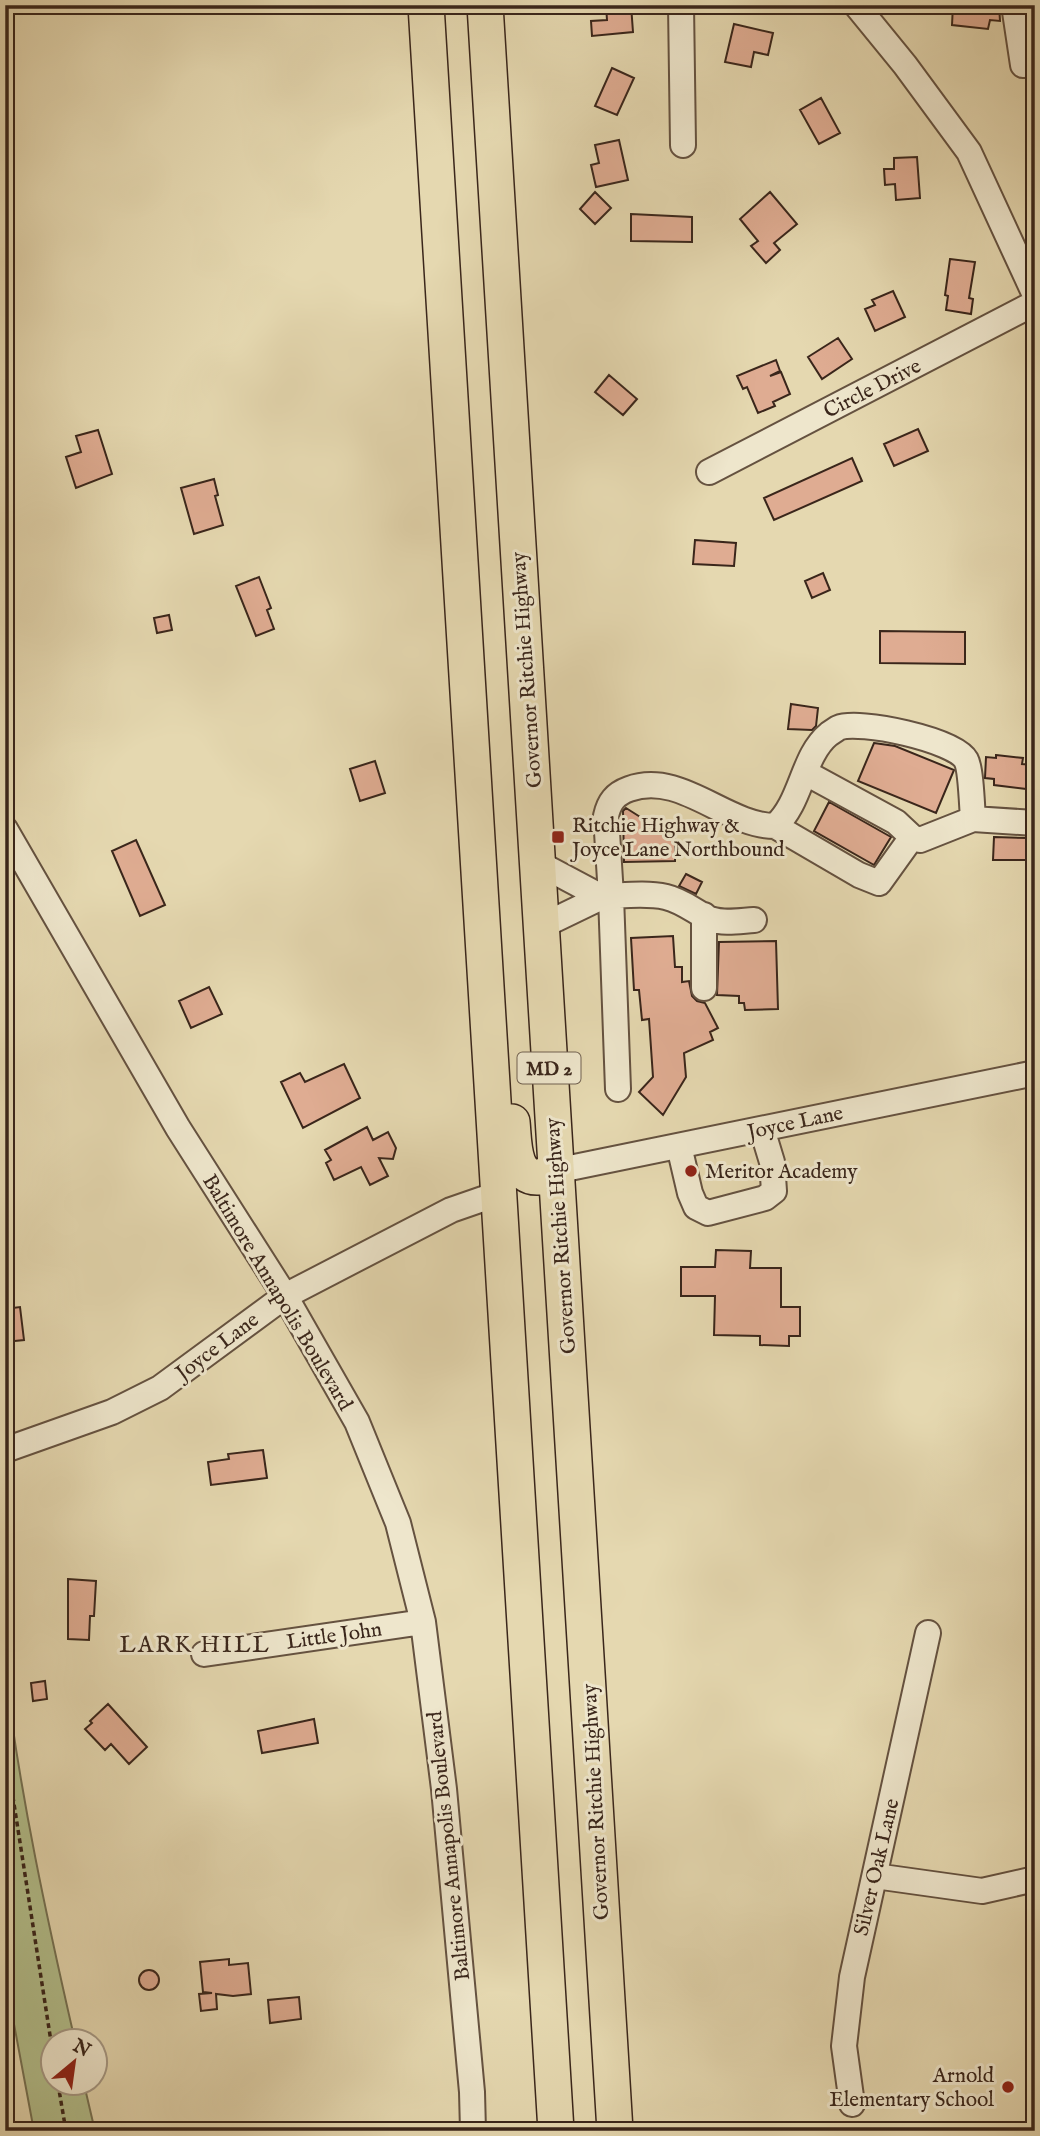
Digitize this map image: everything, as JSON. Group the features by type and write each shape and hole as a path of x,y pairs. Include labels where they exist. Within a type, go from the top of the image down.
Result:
{"highway":[{"name":"MD 2","path":"426,5 556,2131"},
{"name":"Governor Ritchie Highway","path":"485,5 615,2131"},
{"path":"488,1014 507,1067 516,1159 525,1173 538,1177 555,1171"},
{"path":"499,1193 525,1195 537,1206 564,1294"}],"street":[{"path":"681,5 683,145"},
{"path":"856,5 905,65 969,152 1035,295"},
{"path":"1014,5 1023,65 1035,65"},
{"name":"Circle Drive","path":"709,472 1035,303"},
{"path":"775,827 789,810 818,745 839,728 875,727 940,743 958,751 967,761 973,819"},
{"path":"806,773 896,822 912,837 920,840 973,819 1035,824"},
{"path":"618,1089 606,897 606,816 609,804 624,791 638,786 659,785 757,824 775,827 859,875 879,883 912,837"},
{"name":"Baltimore Annapolis Boulevard","path":"5,829 178,1128 285,1296 357,1422 398,1524 423,1622 444,1789 472,2092 473,2131"},
{"path":"538,863 606,897"},
{"path":"542,926 606,897 644,895 667,897 723,922 754,920"},
{"path":"704,915 704,988"},
{"name":"Joyce Lane","path":"555,1171 1035,1073"},
{"path":"680,1146 690,1193 696,1207 708,1213 765,1198 774,1191 772,1162 762,1129"},
{"name":"Joyce Lane","path":"5,1450 112,1412 160,1388 285,1296 451,1210 499,1193"},
{"name":"Little John","path":"204,1654 423,1622"},
{"name":"Silver Oak Lane","path":"852,2104 844,2046 852,1977 928,1633"},
{"path":"875,1876 982,1891 1035,1879"}],"path":[{"path":"5,1746 49,2028"},
{"path":"60,2098 65,2131"}],"green space":[{"path":"5,1670 35,1857 72,2028 38,2028 38,2098 87,2098 95,2131 34,2131 5,1976"}],"building":[{"path":"606,5 631,5 633,32 592,36 591,21 607,20"},
{"path":"953,5 999,5 1000,21 990,20 988,29 952,25"},
{"path":"734,24 773,33 768,55 754,52 751,67 725,62"},
{"path":"612,68 634,78 617,115 595,106"},
{"path":"821,98 840,133 819,144 800,110"},
{"path":"619,140 628,180 596,187 591,165 599,163 595,145"},
{"path":"917,157 920,198 896,200 895,184 885,185 884,169 894,169 894,158"},
{"path":"595,192 611,208 595,224 580,209"},
{"path":"770,192 797,224 774,243 780,250 766,263 751,246 758,241 740,219"},
{"path":"631,214 692,217 692,242 631,241"},
{"path":"950,259 975,262 969,298 973,299 971,314 946,310 948,296 945,295"},
{"path":"893,291 905,317 875,331 865,309 875,305 872,300"},
{"path":"838,338 852,359 822,379 808,357"},
{"path":"776,360 780,371 770,376 781,372 790,394 773,402 775,406 758,413 747,387 743,389 737,376"},
{"path":"609,375 637,399 623,415 595,392"},
{"path":"918,429 928,451 894,466 884,444"},
{"path":"98,430 112,474 76,488 66,457 81,452 76,436"},
{"path":"852,458 862,481 774,520 764,498"},
{"path":"214,479 218,495 215,496 223,525 194,534 181,488"},
{"path":"695,540 736,543 734,566 693,564"},
{"path":"823,573 830,590 812,598 805,581"},
{"path":"259,577 271,608 267,610 274,629 256,636 236,586"},
{"path":"169,615 172,630 157,633 154,618"},
{"path":"880,631 965,632 965,664 880,663"},
{"path":"791,704 818,708 816,726 812,730 788,729"},
{"path":"874,743 895,746 954,770 936,813 858,781"},
{"path":"996,755 1023,758 1022,764 1035,765 1035,790 994,785 994,779 985,778 986,757 996,758"},
{"path":"375,761 385,793 360,801 350,769"},
{"path":"829,802 891,837 874,865 814,831"},
{"path":"626,808 675,839 675,861 624,862 623,811"},
{"path":"994,837 1028,838 1028,860 993,860"},
{"path":"136,840 165,905 140,916 112,851"},
{"path":"686,874 702,882 696,894 679,886"},
{"path":"673,936 675,967 682,967 682,982 689,981 692,996 705,1003 718,1028 710,1032 713,1040 684,1053 686,1077 663,1115 639,1092 653,1077 649,1019 642,1020 639,990 634,990 631,938"},
{"path":"776,941 778,1009 745,1010 744,1003 739,1003 739,996 717,995 719,942"},
{"path":"209,987 222,1014 191,1028 179,1001"},
{"path":"344,1064 360,1098 303,1128 281,1082 300,1073 305,1082"},
{"path":"367,1127 373,1140 388,1132 396,1148 393,1159 379,1158 388,1176 370,1185 361,1167 334,1180 326,1163 331,1160 325,1150"},
{"path":"716,1250 751,1251 750,1268 781,1268 781,1307 800,1307 800,1336 789,1336 789,1346 760,1345 760,1336 714,1335 715,1296 681,1296 681,1267 715,1267"},
{"path":"20,1307 24,1340 5,1342 5,1309"},
{"path":"263,1450 267,1478 211,1485 208,1462 229,1459 228,1454"},
{"path":"68,1579 96,1581 94,1616 90,1616 89,1640 68,1639"},
{"path":"45,1681 47,1699 33,1701 31,1683"},
{"path":"108,1704 147,1747 129,1764 111,1744 105,1750 85,1729"},
{"path":"314,1719 318,1743 262,1753 258,1731"},
{"path":"229,1959 229,1965 248,1963 251,1994 216,1994 217,2009 201,2011 199,1994 212,1993 203,1992 200,1962"},
{"path":"149,1970 156,1973 159,1980 156,1987 149,1990 142,1987 139,1980 142,1973"},
{"path":"299,1997 301,2019 270,2023 268,2000"}],"place":[{"name":"Ritchie Highway & Joyce Lane Northbound","path":"558,837"},
{"name":"Meritor Academy","path":"691,1171"},
{"name":"Arnold Elementary School","path":"1008,2087"}],"district":[{"name":"LARK HILL","path":"195,1644"}]}
